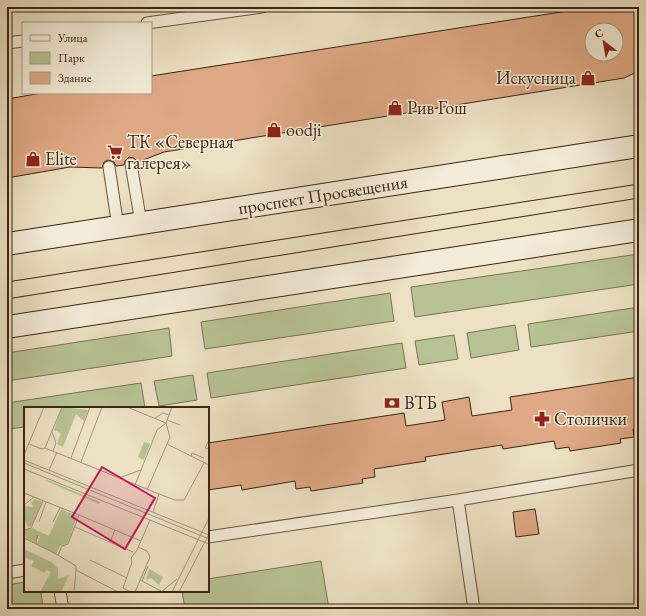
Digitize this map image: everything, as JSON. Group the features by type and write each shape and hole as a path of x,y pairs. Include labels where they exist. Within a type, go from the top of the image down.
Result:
{"main road":[{"name":"проспект Просвещения","path":"7,244 639,146"},
{"path":"7,327 639,230"}],"lane":[{"path":"152,22 215,10 262,7"},
{"path":"7,43 22,41"},
{"path":"131,164 141,223"},
{"path":"109,167 118,227"},
{"path":"209,537 458,500 639,470"},
{"path":"458,500 474,609"},
{"path":"7,572 24,570"},
{"path":"60,592 63,609"}],"green space":[{"path":"639,254 639,284 415,317 411,287"},
{"path":"390,293 394,321 205,349 201,322"},
{"path":"639,307 639,331 531,347 528,324"},
{"path":"515,325 519,350 471,358 467,333"},
{"path":"169,328 172,356 7,381 7,353"},
{"path":"454,335 458,359 419,365 415,341"},
{"path":"402,343 406,368 211,398 207,373"},
{"path":"193,375 197,400 159,406 154,381"},
{"path":"141,383 145,407 24,407 24,427 7,429 7,403"},
{"path":"321,561 329,609 185,609 182,592 209,592 209,579"},
{"path":"24,582 24,592 41,592 43,609 7,609 7,585"}],"building":[{"path":"593,7 636,7 639,27 639,71 624,78 164,152 138,162 134,158 129,157 125,161 124,165 116,166 114,162 108,160 104,162 102,168 70,167 7,178 7,99 36,94 152,94 152,76"},
{"path":"639,377 639,428 633,429 634,437 620,439 621,443 570,451 569,447 556,449 554,441 503,449 502,445 425,457 426,461 374,469 375,477 362,479 363,483 311,491 310,487 296,489 295,481 242,490 241,485 209,490 209,443 404,413 406,426 445,420 442,402 469,397 472,416 512,410 510,397"},
{"path":"535,509 539,534 516,537 513,512"}],"tram line":[{"path":"7,282 639,184"},
{"path":"7,299 639,198"}],"place":[{"name":"Искусница","path":"588,78"},
{"name":"Рив Гош","path":"395,108"},
{"name":"oodji","path":"274,130"},
{"name":"ТК «Северная галерея»","path":"115,152"},
{"name":"Elite","path":"33,159"},
{"name":"ВТБ","path":"392,403"},
{"name":"Столички","path":"542,419"}]}
